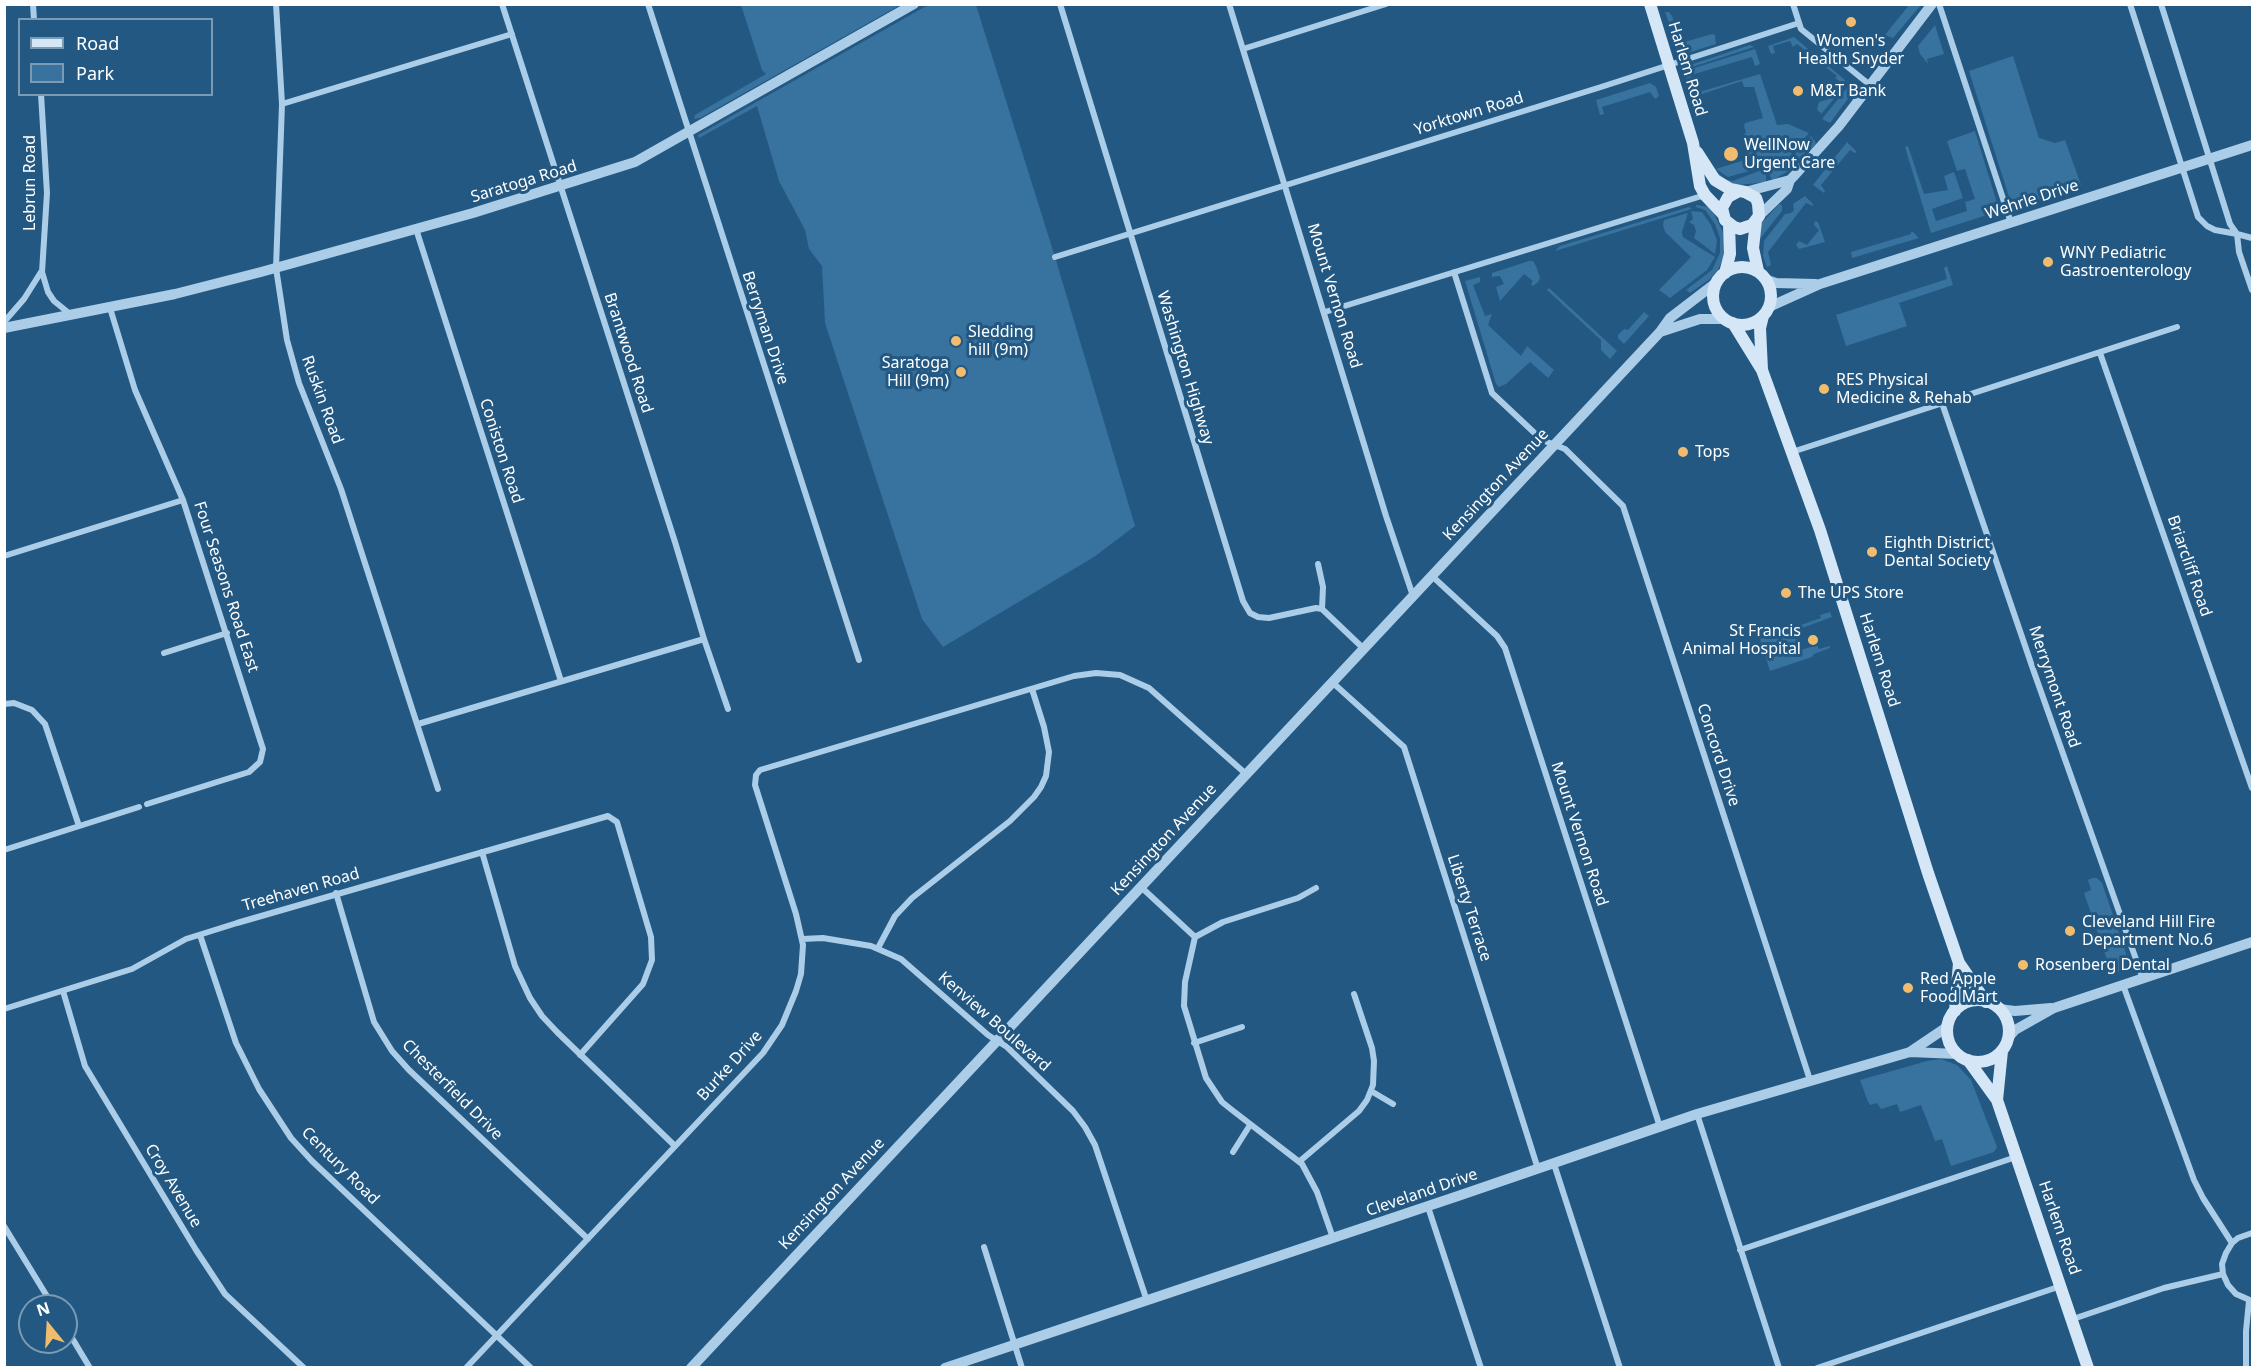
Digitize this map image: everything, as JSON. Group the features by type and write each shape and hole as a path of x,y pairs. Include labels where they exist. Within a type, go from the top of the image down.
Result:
{"main road":[{"name":"Harlem Road","path":"1650,4 1693,143 1699,180 1705,195 1726,219"},
{"name":"Harlem Road","path":"1693,143 1711,176 1721,184 1742,192"},
{"path":"1742,192 1755,198 1760,210 1757,218 1753,248 1762,276 1771,294 1766,312 1749,324 1729,321 1715,306 1714,289 1730,254 1724,202 1728,197 1742,192"},
{"path":"1726,219 1740,229 1746,228 1757,218"},
{"path":"1721,277 1735,268 1747,267 1762,276"},
{"name":"Harlem Road","path":"1762,370 1760,328 1766,312"},
{"name":"Harlem Road","path":"1729,321 1762,370 1820,530 1928,873 1959,963 1986,1002"},
{"name":"Harlem Road","path":"1955,1011 1959,963"},
{"path":"1986,1002 1999,1009 2007,1022 2008,1038 2002,1051 1990,1059 1976,1062 1963,1057 1950,1045 1947,1028 1955,1011 1966,1003 1986,1002"},
{"name":"Harlem Road","path":"1997,1100 2002,1051"},
{"name":"Harlem Road","path":"1963,1057 1997,1100 2088,1368"}],"street":[{"name":"Ruskin Road","path":"276,4 282,105 276,268 287,340 299,383 341,489 438,789"},
{"name":"Brantwood Road","path":"502,4 728,709"},
{"name":"Berryman Drive","path":"648,4 859,660"},
{"name":"Saratoga Road","path":"110,308 276,268 561,187 635,162 914,4"},
{"name":"Washington Highway","path":"1060,4 1246,608 1258,617 1269,618 1322,609"},
{"name":"Mount Vernon Road","path":"1229,4 1386,516 1413,596"},
{"path":"1243,49 1386,4"},
{"path":"1793,4 1799,23 1808,34 1870,85"},
{"path":"1757,218 1787,189 1790,180 1839,126 1932,4"},
{"path":"1940,4 2011,223"},
{"path":"2130,4 2198,217 2215,230 2253,238"},
{"path":"2161,4 2230,224 2237,234 2239,252 2253,290"},
{"name":"Yorktown Road","path":"1055,256 1670,66 1799,23"},
{"path":"282,105 512,34"},
{"name":"Lebrun Road","path":"41,96 47,193 42,272 48,292 62,309 71,315"},
{"name":"Wehrle Drive","path":"1766,312 1820,284 2253,145"},
{"path":"1742,192 1790,180"},
{"path":"1325,312 1705,195"},
{"name":"Coniston Road","path":"416,229 561,681"},
{"path":"4,322 24,299 42,272"},
{"name":"Concord Drive","path":"1454,272 1490,390 1542,440 1565,449 1623,506 1809,1080"},
{"name":"Wehrle Drive","path":"1762,276 1776,283 1820,284"},
{"name":"Kensington Avenue","path":"691,1368 1660,332 1677,311 1721,277"},
{"path":"4,328 110,308"},
{"name":"Four Seasons Road East","path":"110,308 135,390 183,500 262,743 260,762 249,772 147,804"},
{"name":"Kensington Avenue","path":"1660,332 1700,319 1729,321"},
{"path":"1792,452 2177,327"},
{"name":"Briarcliff Road","path":"2100,353 2253,788"},
{"name":"Merrymont Road","path":"1942,403 2034,672 2144,979"},
{"path":"4,556 183,500"},
{"path":"1318,564 1323,587 1322,609 1364,649"},
{"name":"Mount Vernon Road","path":"1432,576 1497,636 1505,648 1660,1127"},
{"path":"164,653 227,633"},
{"path":"418,724 704,639"},
{"path":"878,948 895,916 912,898 1010,821 1041,787 1046,776 1049,752 1032,689 1082,674 1106,673 1128,677 1149,687 1246,774"},
{"name":"Liberty Terrace","path":"1332,682 1404,747 1538,1170"},
{"name":"Burke Drive","path":"466,1368 763,1053 782,1024 801,974 802,939 755,785 756,775 765,767 1032,689"},
{"path":"4,704 14,703 32,710 45,724 79,826"},
{"path":"4,850 139,807"},
{"name":"Treehaven Road","path":"4,1008 132,969 186,939 602,817 613,817 617,822 651,937 652,960 643,984 580,1055"},
{"path":"482,852 523,985 542,1016 675,1146"},
{"path":"1141,887 1195,937"},
{"path":"1316,888 1299,898 1223,922 1195,937 1183,993 1185,1016 1210,1086 1222,1102 1300,1161 1317,1192 1333,1238"},
{"name":"Chesterfield Drive","path":"336,894 374,1022 392,1051 408,1070 588,1239"},
{"name":"Century Road","path":"200,935 236,1043 259,1089 291,1138 312,1161 498,1334 531,1368"},
{"name":"Kenview Boulevard","path":"802,939 846,941 878,948 901,959 996,1041 1007,1047 1073,1112 1092,1138 1147,1301"},
{"path":"2008,1038 2015,1030 2054,1008 2253,942"},
{"path":"2123,985 2193,1180 2232,1242"},
{"name":"Croy Avenue","path":"63,991 85,1066 196,1250 225,1294 304,1368"},
{"path":"1300,1161 1355,1115 1371,1091 1375,1075 1374,1061 1354,994"},
{"path":"1999,1009 2015,1011 2054,1008"},
{"path":"1194,1043 1242,1027"},
{"name":"Cleveland Drive","path":"945,1368 1538,1170 1697,1114 1910,1052 1947,1028"},
{"name":"Cleveland Drive","path":"1910,1052 1963,1057"},
{"path":"1371,1091 1393,1104"},
{"path":"1697,1114 1779,1368"},
{"path":"1233,1152 1250,1125"},
{"path":"1740,1250 2016,1157"},
{"path":"1554,1164 1620,1368"},
{"path":"1428,1207 1481,1368"},
{"path":"4,1226 46,1294"},
{"path":"2246,1368 2246,1331 2251,1301 2236,1294 2228,1285 2222,1264 2232,1242 2253,1233"},
{"path":"984,1247 1022,1368"},
{"path":"2073,1319 2163,1288 2223,1274"},
{"path":"1817,1368 2062,1286"},
{"path":"78,1348 90,1368"}],"green space":[{"path":"741,4 900,5 700,118 694,119 695,115 766,74 762,70"},
{"path":"928,5 976,5 1055,257 1135,526 1094,557 943,647 922,619 825,323 822,266 809,249 805,230 779,181 757,106 699,138 698,135"},
{"path":"1909,5 1921,5 1893,38 1885,35"},
{"path":"1665,12 1669,12 1672,16 1681,43 1712,34 1715,35 1716,44 1681,55"},
{"path":"1935,25 1944,54 1927,59 1928,64 1920,54 1918,46"},
{"path":"1794,37 1845,80 1846,85 1821,114 1817,109 1819,102 1829,99 1841,82 1835,78 1837,76 1797,44 1793,47 1790,41 1773,46 1775,53 1771,54 1768,46"},
{"path":"1750,45 1754,47 1686,69 1684,67"},
{"path":"1755,49 1760,64 1755,66 1752,57 1691,75 1696,93 1760,74 1777,125 1788,124 1809,133 1788,158 1770,164 1764,162 1760,168 1728,177 1716,169 1748,159 1746,152 1749,150 1744,134 1746,133 1745,123 1763,118 1754,87 1744,87 1742,81 1696,96 1698,102 1695,104 1685,74 1688,70"},
{"path":"2013,56 2039,138 2055,143 2065,140 2081,185 2023,205 2010,200 1969,71"},
{"path":"1650,83 1656,87 1659,96 1655,99 1650,92 1602,107 1604,114 1600,115 1596,100"},
{"path":"1852,87 1853,92 1830,123 1822,119 1847,88"},
{"path":"1975,131 1997,209 1990,214 1931,233 1905,147 1908,146 1924,194 1948,190 1944,176 1954,172 1963,198 1932,209 1936,221 1967,211 1965,202 1975,199 1965,169 1957,171 1947,141"},
{"path":"1811,136 1816,143 1806,155 1788,171 1773,180 1769,173 1771,167 1790,160"},
{"path":"1847,142 1857,152 1850,150 1821,185 1824,193 1813,185"},
{"path":"1759,171 1766,174 1766,182 1739,185 1717,177 1718,173 1727,180 1733,181"},
{"path":"1805,196 1813,206 1806,203 1768,252 1771,265 1767,267 1763,256 1764,241 1785,214 1794,210 1793,204"},
{"path":"1779,204 1782,205 1782,211 1759,240 1760,225"},
{"path":"1696,205 1710,207 1725,236 1725,254 1718,270 1710,279 1690,293 1686,290 1712,270 1720,253 1720,238 1715,224 1705,210"},
{"path":"1689,207 1692,209 1555,251 1560,246"},
{"path":"1691,211 1702,212 1711,225 1717,240 1715,254 1694,238 1696,231 1694,225 1689,222 1693,219"},
{"path":"1688,213 1682,232 1683,237 1715,257 1707,270 1670,298 1659,290 1691,257 1665,232 1664,220"},
{"path":"1815,221 1818,222 1825,242 1799,249 1796,245 1799,241 1807,245 1819,230 1814,225"},
{"path":"1911,232 1919,238 1852,258 1851,252 1911,234"},
{"path":"1533,261 1536,266 1540,278 1538,282 1533,286 1531,284 1533,281 1524,274 1500,301 1496,287 1504,284 1500,276 1492,277 1492,273"},
{"path":"1947,266 1953,285 1899,303 1907,326 1846,346 1836,315 1947,279 1944,268"},
{"path":"1480,277 1480,282 1473,285 1485,316 1492,314 1488,325 1521,356 1527,346 1554,370 1548,378 1530,362 1506,384 1499,387 1496,384 1465,281"},
{"path":"1549,288 1617,351 1610,359 1601,350 1601,340 1547,290"},
{"path":"1644,312 1649,316 1624,344 1618,335 1624,329 1628,330"},
{"path":"1830,612 1832,617 1802,628 1803,633 1796,635 1801,650 1817,645 1819,649 1830,646 1830,648 1812,657 1770,671 1760,639 1821,618 1820,615"},
{"path":"2097,878 2102,883 2129,962 2129,967 2112,974 2084,893 2091,890 2088,880"},
{"path":"1941,1059 1957,1065 1971,1080 1997,1147 1994,1152 1951,1166 1942,1139 1935,1141 1921,1105 1900,1112 1897,1104 1881,1109 1877,1103 1870,1105 1860,1080"}],"place":[{"name":"Women's Health Snyder","path":"1851,22"},
{"name":"M&T Bank","path":"1798,91"},
{"name":"WellNow Urgent Care","path":"1731,154"},
{"name":"WNY Pediatric Gastroenterology","path":"2048,262"},
{"name":"Sledding hill (9m)","path":"956,341"},
{"name":"Saratoga Hill (9m)","path":"961,372"},
{"name":"RES Physical Medicine & Rehab","path":"1824,389"},
{"name":"Tops","path":"1683,452"},
{"name":"Eighth District Dental Society","path":"1872,552"},
{"name":"The UPS Store","path":"1786,593"},
{"name":"St Francis Animal Hospital","path":"1813,640"},
{"name":"Cleveland Hill Fire Department No.6","path":"2070,931"},
{"name":"Rosenberg Dental","path":"2023,965"},
{"name":"Red Apple Food Mart","path":"1908,988"}]}
